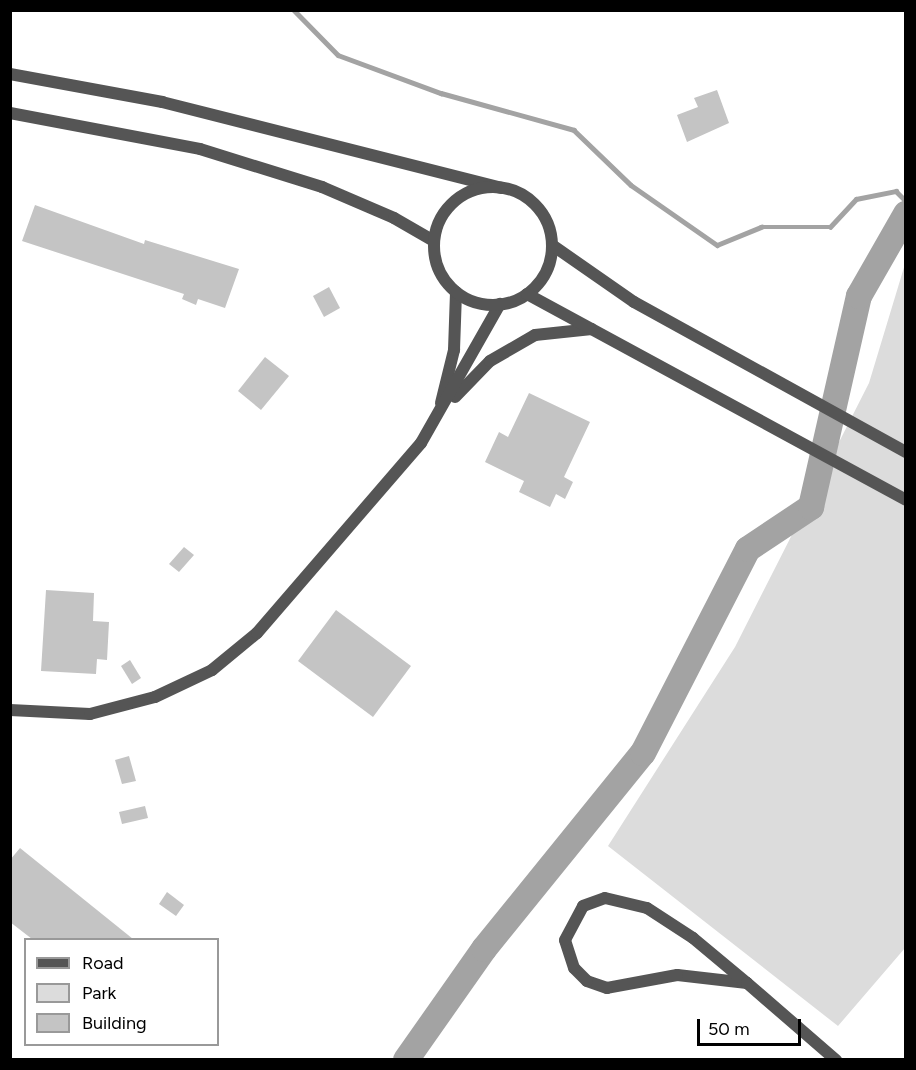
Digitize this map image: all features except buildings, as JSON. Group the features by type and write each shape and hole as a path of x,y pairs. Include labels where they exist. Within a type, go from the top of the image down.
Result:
{"street":[{"path":"10,74 162,102 502,188 532,201 550,229 552,245 545,272 528,294 500,304 473,301 456,292 440,269 434,241 449,206 473,191 502,188"},
{"path":"10,113 200,149 322,187 394,218 434,241"},
{"path":"552,245 634,302 900,449"},
{"path":"439,414 454,350 456,292"},
{"path":"528,294 906,500"},
{"path":"10,710 90,714 155,697 212,670 257,633 421,443 500,304"},
{"path":"439,414 490,361 535,335 592,329"},
{"path":"747,984 676,975 607,988 586,981 574,968 565,940 583,906 605,898 647,908 747,984 836,1059"}],"green space":[{"path":"905,264 905,948 838,1026 608,846 735,647 869,383"}],"waterway":[{"path":"294,10 338,55 441,93 574,130 631,185 717,245 761,227 830,227 856,199 896,191 906,201"},
{"path":"406,1060 484,949 643,753 748,549 811,507 859,296 906,214"}]}
